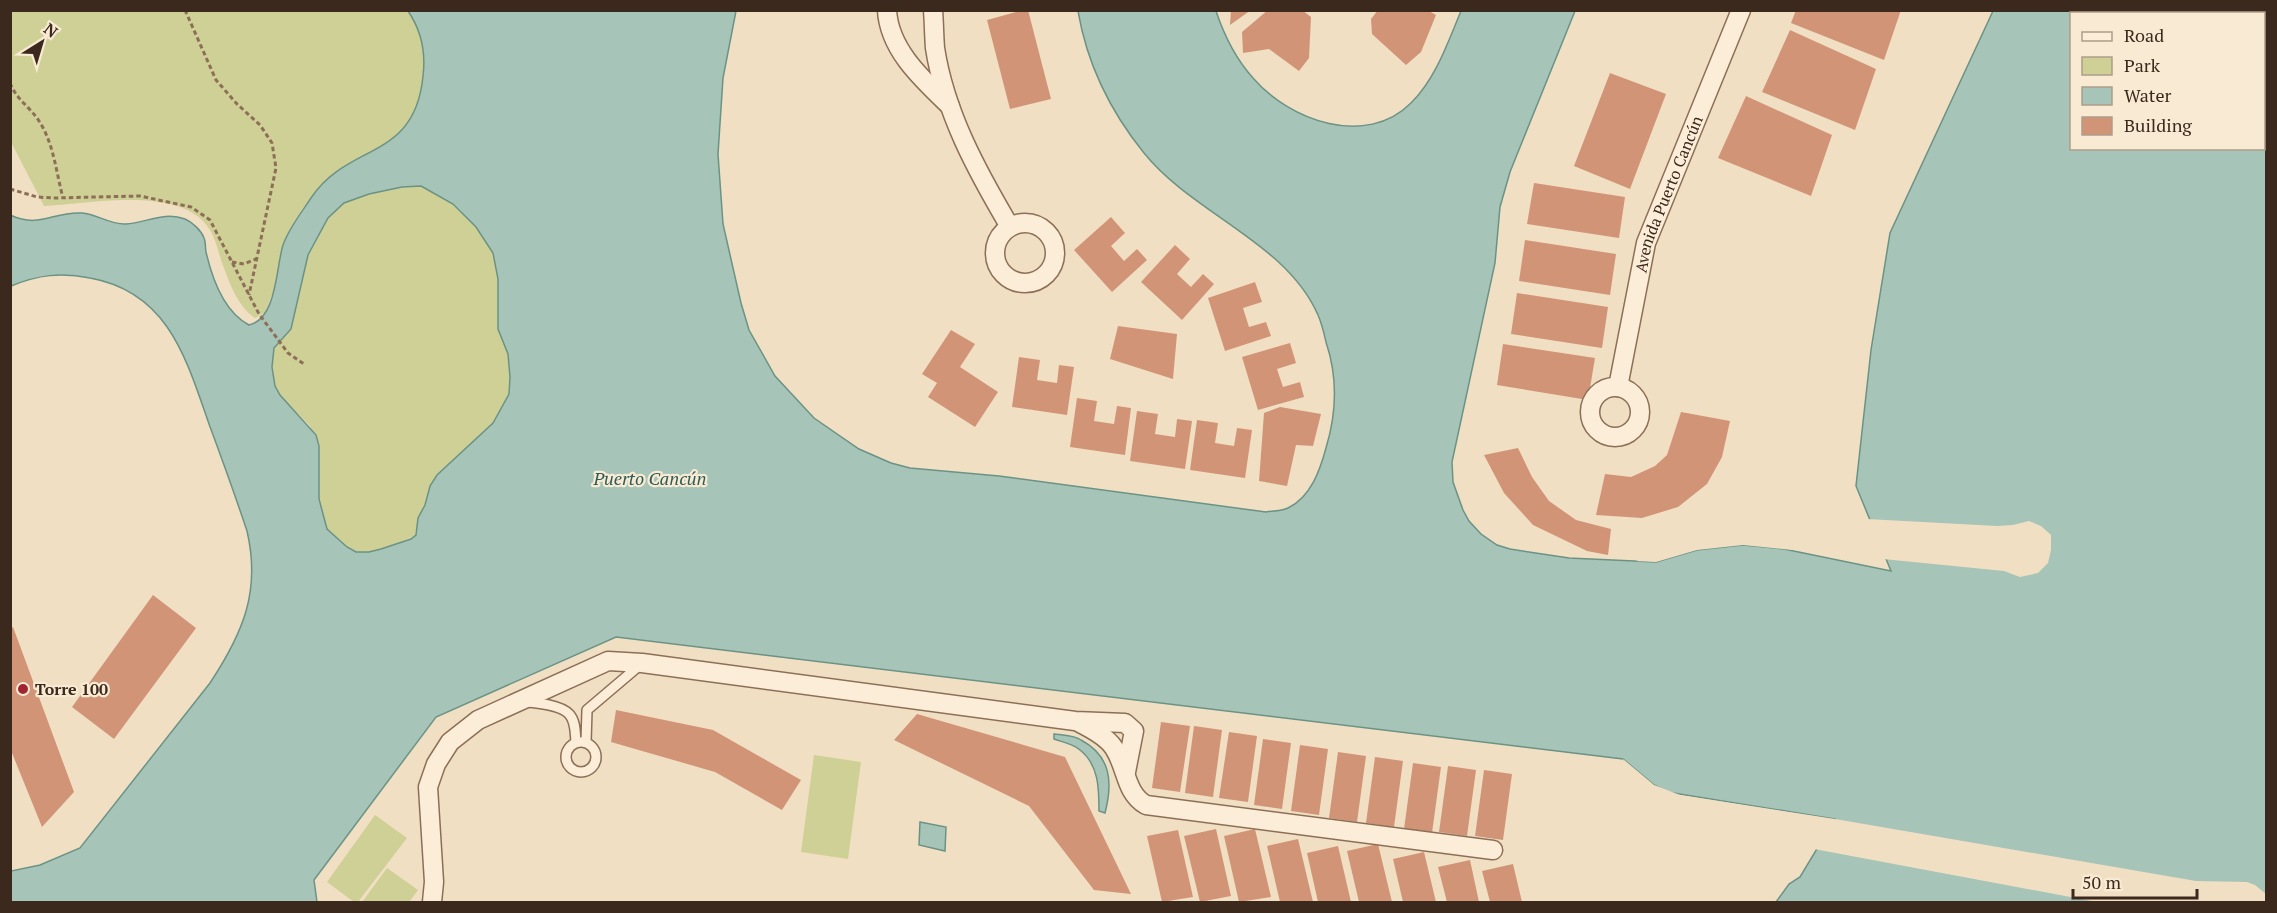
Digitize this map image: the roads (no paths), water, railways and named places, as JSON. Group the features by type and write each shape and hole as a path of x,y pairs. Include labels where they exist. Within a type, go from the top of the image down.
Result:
{"street":[{"path":"887,10 896,41 913,71 950,106"},
{"path":"933,10 936,48 950,106 976,168 1010,227"},
{"name":"Avenida Puerto Cancún","path":"1618,387 1646,243 1741,10"},
{"path":"432,903 434,882 428,787 436,764 450,742 478,720 608,661 642,663 1075,721 1125,723 1134,731 1126,772"},
{"path":"1075,721 1093,729 1113,746 1126,772 1128,786 1136,799 1146,805 1493,850"},
{"path":"1113,746 1124,748 1132,741"}],"lane":[{"path":"586,742 587,710 642,663"},
{"path":"518,702 563,709 574,723 576,742"},
{"path":"576,742 586,742 594,750 596,760 591,769 581,772 572,770 566,762 566,752 576,742"}],"water":[{"name":"Puerto Cancún","path":"408,11 736,11 723,78 718,154 723,224 749,330 775,376 814,418 859,449 891,463 910,468 999,476 1266,512 1286,509 1296,503 1309,490 1321,465 1330,435 1335,395 1333,369 1323,328 1303,290 1284,267 1262,248 1187,194 1144,153 1121,121 1102,86 1087,50 1078,11 1216,11 1236,55 1253,78 1269,93 1307,117 1329,124 1351,126 1373,124 1393,117 1411,103 1434,71 1461,11 1575,11 1510,172 1500,207 1495,263 1452,462 1453,482 1469,521 1481,534 1497,545 1569,558 1656,562 1697,550 1743,545 1784,549 1891,571 1856,486 1871,350 1890,233 1993,11 2266,11 2266,902 1776,902 1789,884 1800,877 1835,819 1667,792 1654,785 1623,759 616,637 436,717 314,880 317,902 11,902 11,871 40,865 80,848 210,683 240,629 246,611 252,573 247,531 192,375 170,332 156,313 138,297 117,286 90,278 59,275 31,279 11,286 10,215 21,219 39,220 63,214 82,213 114,223 126,224 170,216 185,219 203,235 212,273 226,303 240,319 249,325 258,321 270,303 283,245 295,221 311,198 326,180 343,167 394,137 407,123 417,103 423,76 424,58 419,34","holes":["421,186 453,204 476,227 493,253 498,279 498,329 508,354 509,394 493,423 437,475 430,486 425,505 418,518 416,535 411,539 381,549 356,552 327,529 319,499 319,446 316,435 280,395 275,386 272,367 274,348 291,329 308,255 328,218 344,203 369,194 402,187"]},
{"path":"1054,734 1078,738 1099,754 1109,780 1105,813 1099,811 1097,778 1091,763 1077,748 1054,739"},
{"path":"920,822 946,827 945,851 919,845"}],"place":[{"name":"Torre 100","path":"23,689"}]}
